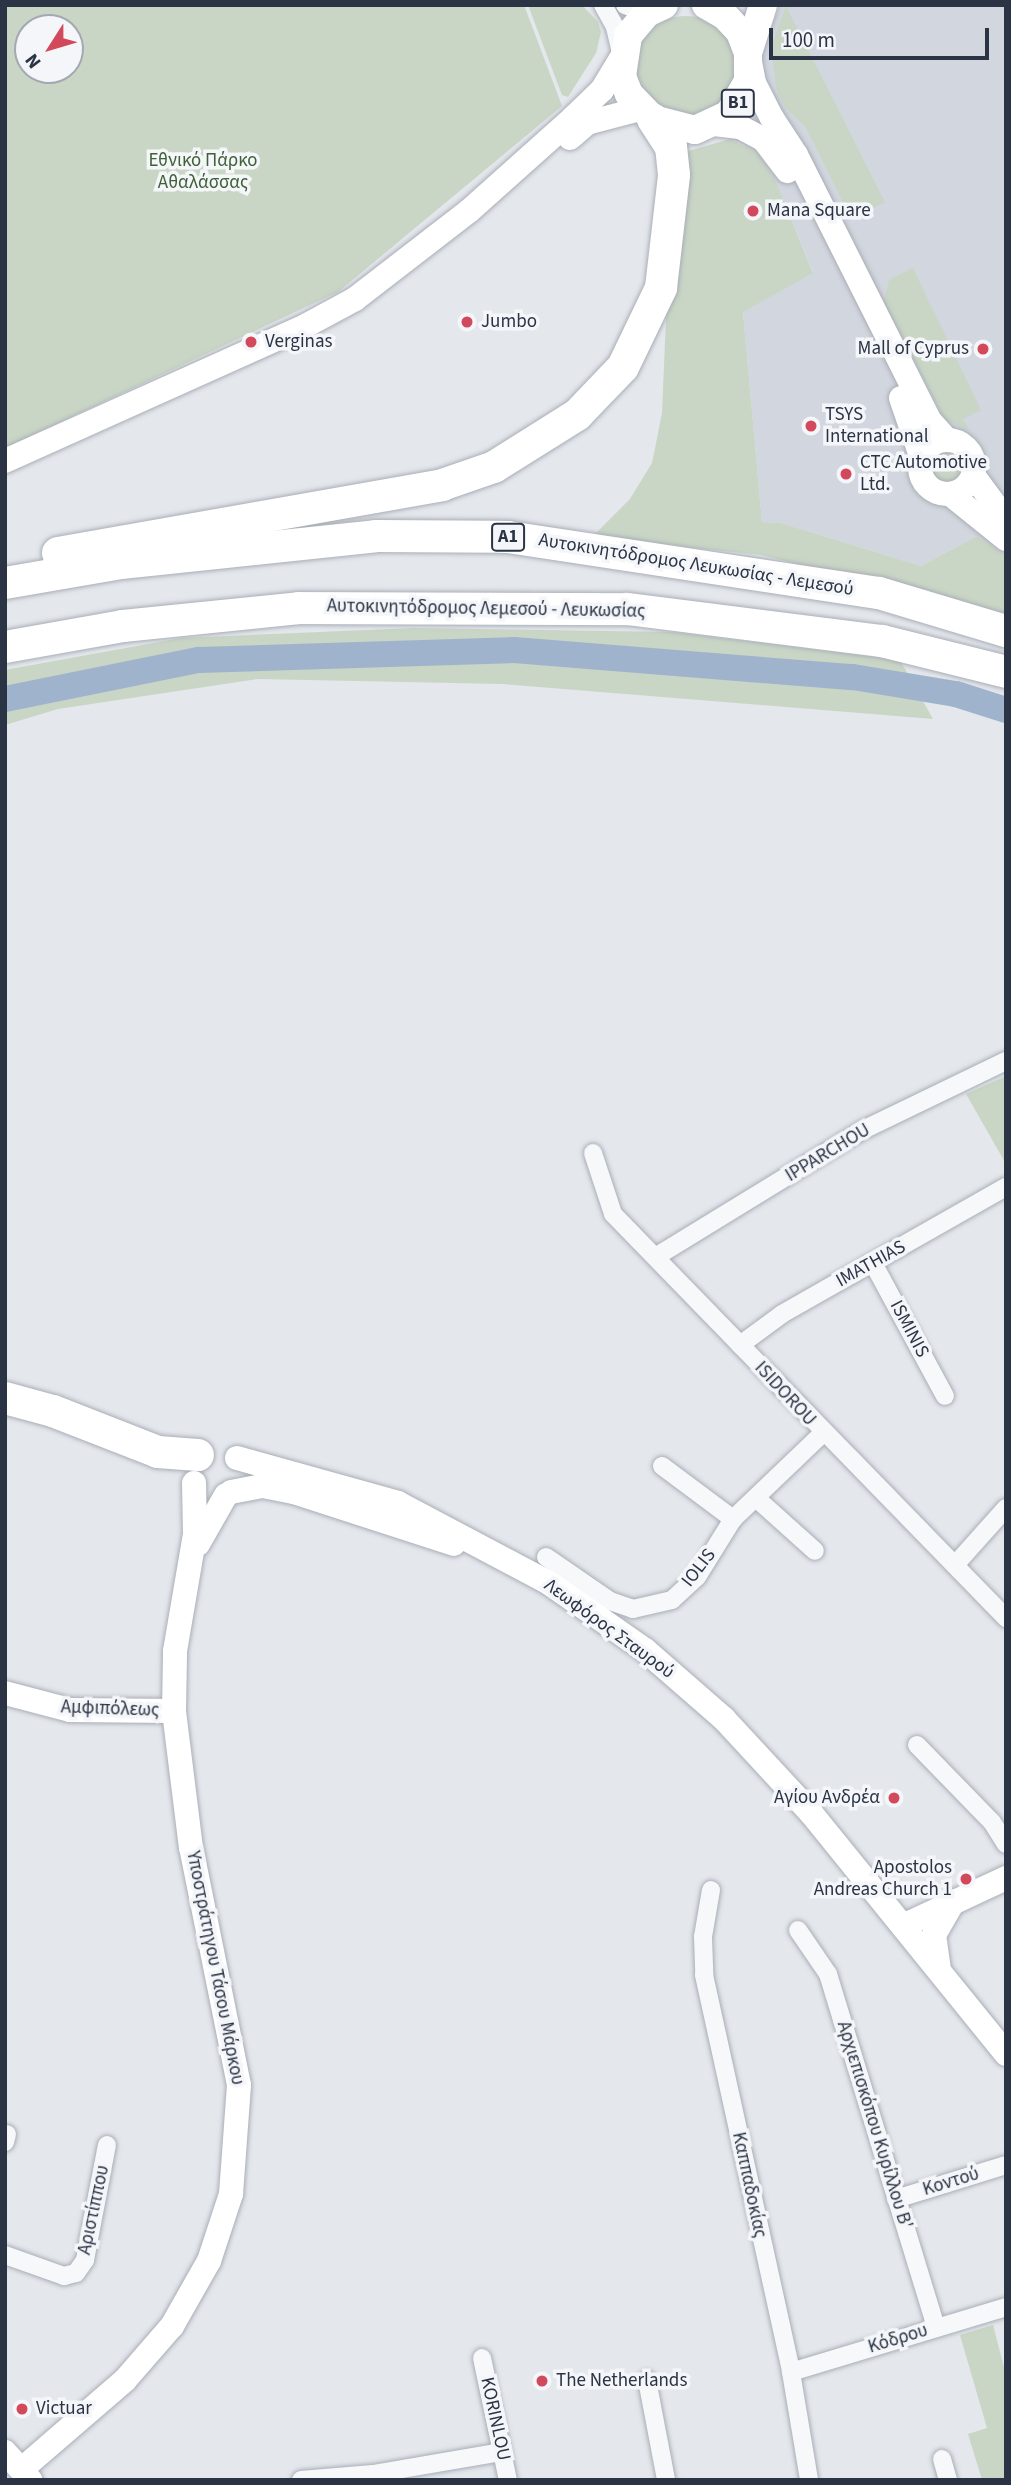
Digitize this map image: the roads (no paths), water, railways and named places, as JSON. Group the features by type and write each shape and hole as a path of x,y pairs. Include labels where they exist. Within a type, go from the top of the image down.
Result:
{"highway":[{"path":"5,576 59,553 110,541 442,485 494,467 558,428 623,367 642,336 661,288 672,218 673,158 646,114"},
{"name":"Αυτοκινητόδρομος Λευκωσίας - Λεμεσού","path":"5,583 121,563 376,536 508,537 879,593 1006,631"},
{"name":"Αυτοκινητόδρομος Λεμεσού - Λευκωσίας","path":"5,647 123,626 299,608 615,608 869,639 1006,672"},
{"path":"5,1398 53,1411 196,1469"}],"main road":[{"path":"706,5 725,16 740,32 754,83 796,155 930,421 946,439 969,451 973,475 1006,520"},
{"name":"B1","path":"646,114 695,130 714,124 741,99 763,5"},
{"path":"5,461 307,325 355,299 469,211 602,90 622,57 628,36 645,8"},
{"path":"5,473 331,329 491,209 587,123 646,114 622,76 622,57"},
{"path":"714,124 740,127 764,140 783,162 909,414 921,456 919,467 928,488 950,494 1006,539"},
{"path":"921,456 936,442 946,439"},
{"path":"950,494 968,485 973,475"},
{"path":"214,1447 237,1458 241,1476 229,1494 211,1497 196,1469 214,1447"},
{"name":"Λεωφόρος Σταυρού","path":"237,1458 398,1503 549,1583 645,1650 724,1719 870,1886 1006,2054"},
{"name":"Υποστράτηγου Τάσου Μάρκου","path":"19,2467 125,2380 172,2326 209,2261 231,2194 239,2085 191,1848 174,1711 175,1651 192,1558 196,1469"},
{"name":"Λεωφόρος Σταυρού","path":"229,1494 263,1486 295,1492 508,1562"},
{"name":"Υποστράτηγου Τάσου Μάρκου","path":"192,1558 229,1494"},
{"name":"Αμφιπόλεως","path":"5,1693 70,1710 174,1711"},
{"path":"903,1926 949,1902 1006,1878"},
{"path":"870,1886 897,1899 949,1902"},
{"path":"939,1971 934,1935 949,1902"}],"street":[{"path":"603,5 615,27 622,57"},
{"name":"IPPARCHOU","path":"657,1256 863,1130 1006,1061"},
{"name":"ISIDOROU","path":"593,1153 613,1214 657,1256 822,1434 1006,1618"},
{"name":"IMATHIAS","path":"740,1345 782,1314 1006,1187"},
{"name":"ISMINIS","path":"873,1263 945,1396"},
{"name":"IOLIS","path":"546,1557 610,1601 633,1609 654,1607 672,1600 697,1577 733,1519 822,1434"},
{"path":"662,1466 733,1519"},
{"path":"756,1498 815,1551"},
{"path":"955,1565 1006,1508"},
{"path":"917,1745 992,1822 1006,1844"},
{"name":"Καππαδοκίας","path":"711,1890 703,1937 704,1975 791,2372 809,2480"},
{"name":"Αρχιεπισκόπου Κυρίλλου Β'","path":"798,1930 828,1974 936,2328"},
{"name":"Αριστίππου","path":"5,2255 64,2276 76,2273 85,2260 107,2145"},
{"name":"Κοντού","path":"896,2199 1006,2165"},
{"name":"Κόδρου","path":"791,2372 1006,2307"},
{"name":"KORINLOU","path":"482,2358 508,2480"},
{"path":"647,2380 666,2480"},
{"path":"302,2480 373,2474 502,2452"},
{"path":"942,2459 948,2480"}],"waterway":[{"path":"5,699 199,660 514,650 853,677 956,694 1006,710"}],"place":[{"name":"Mana Square","path":"753,211"},
{"name":"Jumbo","path":"467,322"},
{"name":"Verginas","path":"251,342"},
{"name":"Mall of Cyprus","path":"983,349"},
{"name":"TSYS International","path":"811,426"},
{"name":"CTC Automotive Ltd.","path":"846,474"},
{"name":"Αγίου Ανδρέα","path":"894,1798"},
{"name":"Apostolos Andreas Church 1","path":"966,1879"},
{"name":"The Netherlands","path":"542,2381"},
{"name":"Victuar","path":"22,2409"}],"park label":[{"name":"Εθνικό Πάρκο Αθαλάσσας","path":"203,172"}]}
